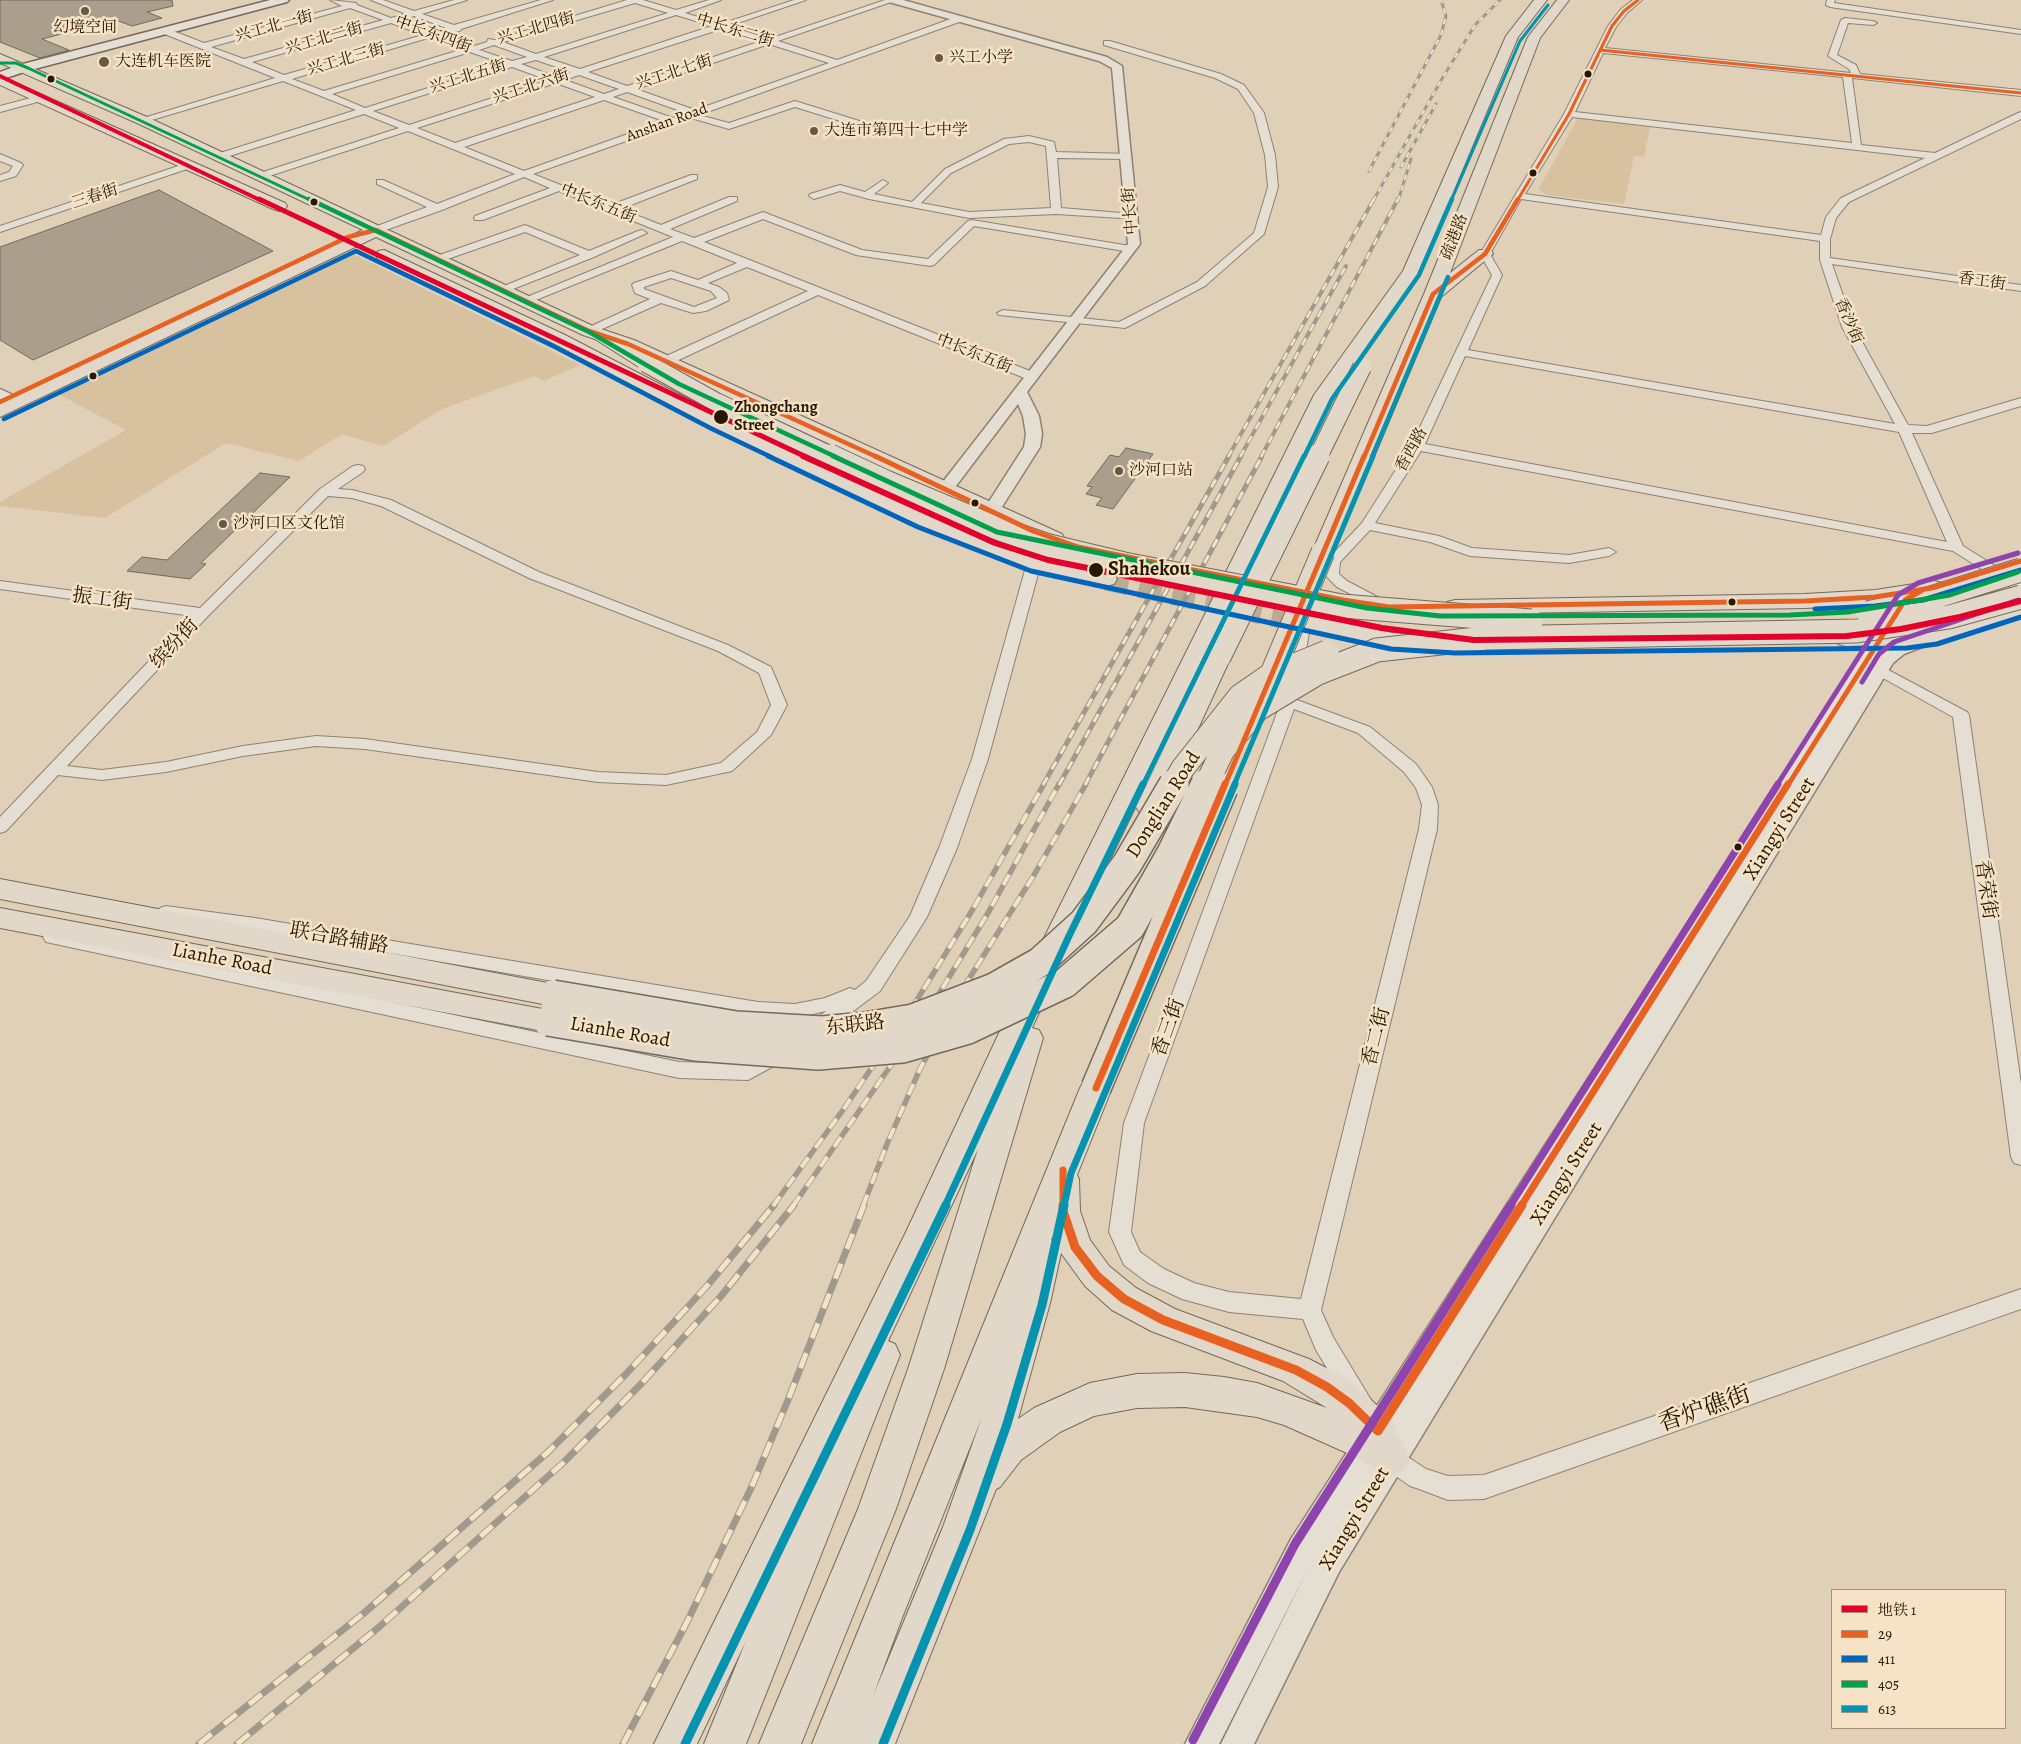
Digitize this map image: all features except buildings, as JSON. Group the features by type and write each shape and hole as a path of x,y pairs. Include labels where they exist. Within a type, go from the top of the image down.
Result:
{"main road":[{"path":"2,79 23,68 283,0"},
{"path":"1112,884 1219,657 1411,271 1512,36 1541,0"},
{"name":"疏港路","path":"1063,1170 1096,1088 1433,294 1534,37 1563,0"},
{"path":"0,58 220,156 595,333 628,344 716,402 886,482 991,526 1049,546 1124,564 1342,606 1552,622"},
{"path":"2,79 352,239 560,338 716,421 922,519 1034,563 1106,579"},
{"name":"Anshan Road","path":"2,401 352,239 376,230"},
{"path":"1433,294 1485,254"},
{"path":"674,1744 923,1233 1060,932 1324,395 1411,271"},
{"path":"656,362 945,488 996,502 1014,521 1060,541 1123,557"},
{"path":"1320,596 1389,607 1805,600 1875,597 1921,591 2021,561"},
{"name":"Donglian Road","path":"1112,884 1127,864 1182,768 1240,696 1269,676 1306,659 1354,642 1430,630 1479,625 1552,622 1846,618 1931,598 2021,570"},
{"name":"Lianhe Road","path":"0,888 551,1008 695,1046 818,1055 902,1048 968,1029 1065,983 1130,927 1172,854 1223,750 1258,709 1318,673 1377,650 1486,638 1857,631 1949,617 2021,597"},
{"path":"1304,622 1393,640 1456,644 1881,639 1934,636 2021,608"},
{"name":"东联路","path":"551,1008 746,1026 822,1030 865,1027 913,1019 994,988 1040,962 1084,922 1112,884"},
{"name":"Lianhe Road","path":"0,918 551,1008"},
{"path":"780,1744 877,1509 926,1369 1060,932"},
{"path":"1063,1170 1063,1211 1075,1247 1097,1276 1124,1299 1163,1320 1296,1370 1327,1387 1349,1403 1379,1445"},
{"path":"874,1744 962,1527 999,1421 1033,1303 1063,1170"},
{"path":"833,1744 1063,1170"},
{"path":"726,1740 885,1346 923,1233"},
{"path":"976,1487 1008,1448 1047,1420 1090,1400 1137,1391 1185,1390 1257,1400 1289,1410 1379,1445"}],"street":[{"name":"中长东四街","path":"334,0 673,121"},
{"name":"中长东四街","path":"374,0 729,126 795,104 866,126"},
{"name":"兴工北一街","path":"204,46 374,0"},
{"name":"兴工北二街","path":"244,62 463,0"},
{"name":"兴工北三街","path":"142,120 550,0"},
{"name":"中长东二街","path":"635,0 836,62"},
{"name":"兴工北四街","path":"323,94 635,0"},
{"name":"兴工北五街","path":"220,156 717,0"},
{"name":"兴工北六街","path":"260,176 406,127 802,0"},
{"name":"中长街","path":"892,0 1103,59 1117,66 1133,217 1134,244 922,519"},
{"name":"兴工北七街","path":"454,146 892,0"},
{"path":"1485,254 1569,114 1612,26 1624,11 1638,0"},
{"path":"1831,0 1830,5 2021,32"},
{"name":"Anshan Road","path":"376,230 524,174 959,19"},
{"path":"1857,147 1853,67 1832,56 1845,20 1882,23"},
{"name":"中长东五街","path":"165,31 1031,376"},
{"path":"1002,313 1122,326 1201,284 1259,234 1272,187 1270,155 1259,112 1241,87 1218,76 1108,43"},
{"path":"1600,50 2021,93"},
{"path":"0,109 42,98"},
{"path":"1569,114 1937,156"},
{"name":"香沙街","path":"1957,548 1904,430 1848,327 1825,260 1824,238 1831,217 1845,200 2021,115"},
{"path":"914,205 948,171 1007,141 1029,138 1051,144 1056,211"},
{"path":"1052,155 1126,156"},
{"path":"0,157 18,165 12,174 0,178"},
{"name":"三春街","path":"0,229 190,165"},
{"path":"611,209 694,177"},
{"path":"380,182 438,208"},
{"path":"869,196 870,192 883,183"},
{"path":"479,218 559,188"},
{"path":"814,196 840,188 869,196 969,215 1056,211 1133,217"},
{"path":"1519,196 1824,238"},
{"path":"660,228 733,199"},
{"path":"694,242 780,208"},
{"path":"763,215 860,253 930,263 972,223 1130,249"},
{"path":"438,259 525,228 590,255"},
{"path":"503,290 642,234"},
{"path":"526,301 682,237"},
{"name":"香西路","path":"1389,607 1356,592 1332,575 1333,561 1367,525 1417,446 1497,274 1485,254"},
{"name":"香工街","path":"1825,260 2021,288"},
{"path":"699,284 746,263"},
{"path":"671,274 715,289 723,294 723,300 702,309 693,310 660,299 639,290 638,285 671,274"},
{"path":"656,362 817,291"},
{"path":"595,333 660,299"},
{"path":"1461,352 1904,430 1928,430 2021,402"},
{"path":"972,539 1032,448 1034,434 1031,416 1020,392"},
{"path":"1417,446 1957,548 2021,588"},
{"name":"缤纷街","path":"0,827 203,613 325,492 358,469"},
{"path":"56,770 102,775 166,767 242,751 316,741 365,744 598,777 666,780 726,767 763,735 779,705 766,670 723,648 534,575 386,503 352,494 325,492"},
{"path":"1367,525 1434,539 1470,552 1569,558 1609,552"},
{"path":"0,926 679,1070 748,1072 793,1047 874,986 918,917 948,848 980,758 1034,563"},
{"name":"振工街","path":"0,585 203,613"},
{"name":"Xiangyi Street","path":"1236,1744 1328,1561 1379,1445 1905,600 1921,591"},
{"name":"香三街","path":"1304,622 1289,702 1134,1123 1120,1232 1132,1258 1156,1276 1190,1292 1229,1302 1310,1310"},
{"name":"Xiangyi Street","path":"1201,1744 1302,1549 1379,1445 1886,659 1898,650 1934,636"},
{"name":"香荣街","path":"1879,670 1961,715 2021,1157"},
{"name":"香二街","path":"1289,702 1364,730 1410,768 1424,787 1430,805 1428,829 1310,1310"},
{"name":"联合路辅路","path":"0,888 255,924 758,1009 795,1011 828,1004 874,986"},
{"path":"647,1063 671,1053 685,1028 686,1007 676,995"},
{"name":"香炉礁街","path":"1379,1445 1419,1478 1448,1488 1484,1487 2021,1299"},
{"path":"1310,1310 1324,1343 1379,1445"}],"shaded area":[{"path":"1578,118 1650,127 1644,157 1634,156 1624,204 1547,195 1538,190"},
{"path":"355,255 580,365 544,381 534,376 442,409 383,446 342,434 299,461 226,443 105,518 0,506 0,502 126,430 56,393 335,258"}],"tunnel":[{"path":"1106,579 1304,622"}],"railway":[{"path":"1369,171 1441,35 1446,16 1441,0"},
{"path":"1373,201 1443,77 1475,25 1500,0"},
{"path":"1401,167 1436,104"},
{"path":"1398,201 1411,159"},
{"path":"1228,457 1374,199"},
{"path":"1261,457 1398,199"},
{"path":"1240,457 1346,266"},
{"path":"1043,785 1229,456"},
{"path":"1059,785 1241,456"},
{"path":"1085,785 1262,456"},
{"path":"773,1206 843,1110 912,1008 973,909 1044,784"},
{"path":"793,1206 928,1012 988,913 1059,784"},
{"path":"863,1206 887,1144 920,1069 962,990 1034,875 1086,784"},
{"path":"199,1744 364,1613 548,1452 626,1374 707,1286 774,1205"},
{"path":"237,1744 379,1627 564,1462 641,1384 722,1295 794,1205"},
{"path":"623,1744 687,1622 752,1486 788,1400 864,1205"}],"metro line":[{"name":"1","path":"0,76 561,343 886,494 995,543 1048,560 1382,628 1474,640 1847,636 1901,629 1960,617 2021,601"}],"transit line":[{"name":"29","path":"1096,1088 1433,294 1485,254 1569,114 1612,26 1624,11 1638,0"},
{"name":"613","path":"685,1744 931,1237 1069,936 1332,399 1419,275 1520,41 1548,5"},
{"name":"29","path":"1600,50 2021,93"},
{"name":"405","path":"0,63 16,63 28,68 370,228 591,333 679,384 997,532 1367,608 1440,616 1790,615 1848,612 1950,595 2018,572"},
{"name":"29","path":"0,402 348,237 376,230 589,331 628,344 904,469 1033,531 1078,547 1123,557 1343,600 1389,607 1421,608 1805,601 1875,597 1932,588 2021,561"},
{"name":"411","path":"4,419 356,251 555,347 712,429 918,527 1031,571 1071,581 1391,649 1455,653 1907,648 1937,644 2021,617"},
{"name":"613","path":"883,1744 970,1530 1007,1424 1042,1305 1071,1173 1448,277"},
{"path":"1193,1740 1295,1544 1898,595 1918,583 2018,553"},
{"name":"411","path":"1815,609 1875,606 1923,600 2021,570"},
{"name":"29","path":"1063,1170 1063,1211 1075,1247 1097,1276 1124,1299 1163,1320 1296,1370 1327,1387 1349,1403 1378,1431 1905,600 1921,591"},
{"path":"1862,682 1879,654 1894,642 2018,600"}],"place":[{"name":"幻境空间","path":"85,11"},
{"name":"兴工小学","path":"939,58"},
{"name":"大连机车医院","path":"104,62"},
{"name":"大连市第四十七中学","path":"814,131"},
{"name":"Zhongchang Street","path":"721,417"},
{"name":"沙河口站","path":"1119,471"},
{"name":"沙河口区文化馆","path":"223,524"},
{"name":"Shahekou","path":"1096,570"}]}
